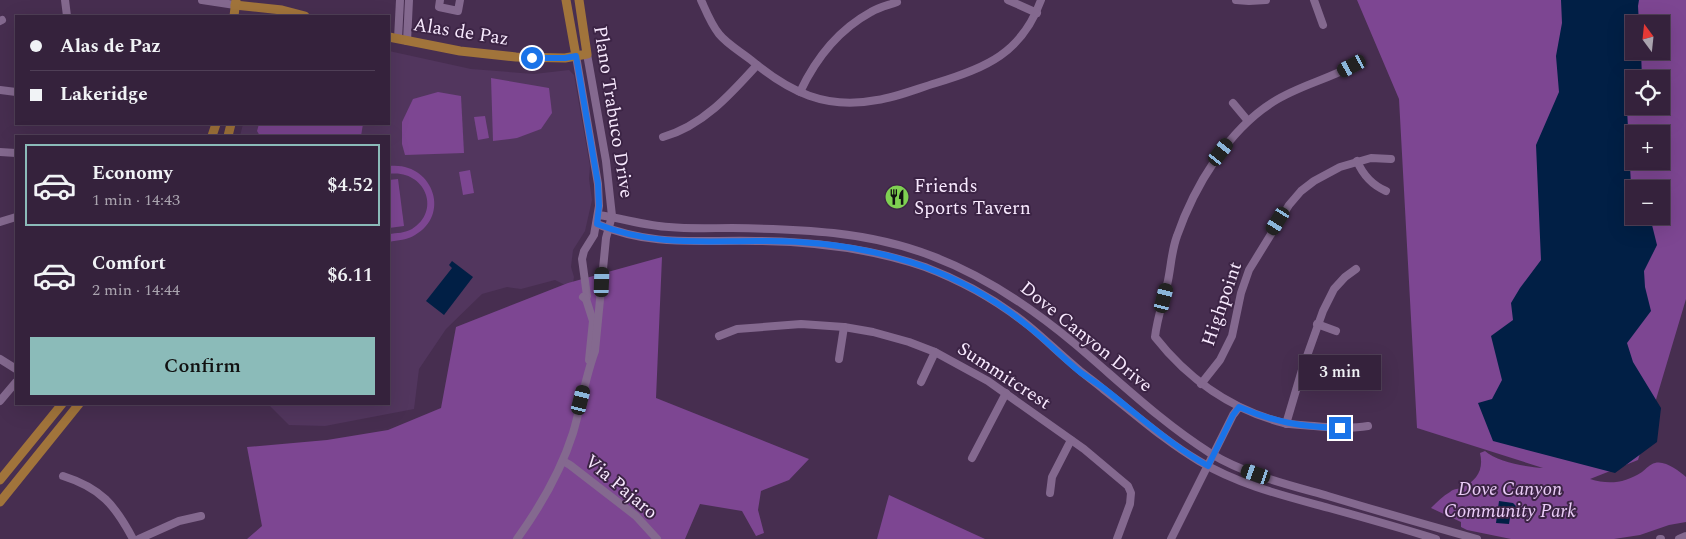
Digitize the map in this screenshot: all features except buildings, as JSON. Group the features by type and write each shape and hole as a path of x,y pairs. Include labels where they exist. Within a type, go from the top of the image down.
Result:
{"main road":[{"name":"Plano Trabuco Drive","path":"566,0 576,56"},
{"name":"Plano Trabuco Drive","path":"579,0 588,54"},
{"path":"234,15 235,2 249,3 301,15"},
{"name":"Alas de Paz","path":"398,39 460,51 516,57 565,58 588,54"},
{"path":"0,480 61,405"},
{"path":"0,502 78,405"}],"street":[{"path":"65,0 67,15"},
{"path":"202,0 235,2"},
{"path":"398,39 400,0"},
{"path":"398,39 409,0"},
{"path":"440,0 439,7 458,11 460,0"},
{"path":"701,0 719,34 777,81 821,100 833,102 879,100 965,74 989,64 1006,52 1025,32 1041,0"},
{"path":"1008,0 1036,13"},
{"path":"1236,0 1266,0"},
{"path":"1314,0 1322,25"},
{"path":"800,92 809,73 824,51 840,34 873,10 897,2"},
{"name":"Plano Trabuco Drive","path":"588,54 606,161 612,216 604,256 602,297 595,351 589,367"},
{"name":"Plano Trabuco Drive","path":"576,56 598,184 597,224 594,235 584,251 582,259 586,299 593,321 589,367"},
{"path":"663,136 686,128 720,105 757,65"},
{"path":"1352,66 1289,93 1258,112 1229,142 1213,163 1176,237 1156,328 1156,337 1176,362 1201,384 1239,407 1259,416 1286,424 1351,429 1368,426"},
{"path":"0,90 15,92"},
{"path":"1233,103 1248,121"},
{"path":"0,152 15,153"},
{"name":"Highpoint","path":"1201,384 1220,360 1232,336 1241,293 1249,270 1289,205 1301,191 1314,181 1340,167 1371,158 1392,159"},
{"path":"1357,161 1371,182 1386,191"},
{"name":"Dove Canyon Drive","path":"598,215 666,227 787,229 833,232 878,240 929,254 949,262 1006,293 1046,321 1178,432 1214,455 1240,468 1289,485 1477,539"},
{"path":"0,222 15,217"},
{"name":"Dove Canyon Drive","path":"597,224 644,238 695,242 758,240 813,244 865,251 905,261 955,280 992,300 1030,327 1081,372 1166,439 1208,466 1234,479 1286,496 1436,539"},
{"path":"1286,424 1317,324 1334,289 1356,269"},
{"name":"Summitcrest","path":"719,336 737,329 772,326 800,324 844,327 873,332 909,342 935,352 967,368 1006,393 1084,449 1128,486 1131,493 1130,504 1117,539"},
{"path":"1317,324 1336,331"},
{"path":"840,359 844,327"},
{"path":"921,382 935,352"},
{"path":"0,359 15,369"},
{"path":"517,539 532,518 563,462 573,432 589,367"},
{"path":"1102,388 1112,377"},
{"path":"0,401 15,383"},
{"path":"972,458 1006,393"},
{"path":"1171,539 1233,415 1239,407"},
{"path":"1050,493 1052,477 1071,440"},
{"name":"Via Pajaro","path":"563,462 570,465 630,512 657,539"},
{"path":"63,476 93,488 110,503 121,516 133,539"},
{"path":"139,539 179,521 201,516"},
{"path":"1679,539 1686,536"}],"shaded area":[{"path":"390,51 471,69 534,74 569,70 574,75 590,166 589,179 592,200 585,231 573,250 571,267 574,277 573,283 567,286 555,280 521,289 507,287 482,294 446,329 419,369 414,409 325,426 289,425 269,405 390,405 390,135 240,135 243,125 390,125"}],"green space":[{"name":"Dove Canyon Community Park","path":"1357,0 1686,0 1686,299 1638,460 1590,479 1604,482 1623,481 1636,476 1650,465 1659,462 1663,463 1676,469 1686,477 1686,522 1669,525 1640,535 1614,539 1511,539 1467,530 1461,527 1461,522 1431,508 1442,497 1455,489 1467,485 1475,478 1481,465 1480,453 1485,451 1504,461 1543,468 1417,428 1399,99"},
{"path":"491,78 549,88 552,113 541,129 517,138 493,141"},
{"path":"438,92 461,96 464,153 405,155 402,144 402,122 413,99"},
{"path":"485,116 489,138 478,140 474,117"},
{"path":"259,125 363,125 361,135 259,135 257,131"},
{"path":"390,166 404,167 416,172 426,180 432,191 433,215 426,226 412,237 390,242 390,234 401,233 412,229 421,221 426,212 427,202 420,184 402,174 390,174"},
{"path":"470,170 474,193 463,195 459,172"},
{"path":"398,179 404,226 390,228 390,180"},
{"path":"662,257 656,398 809,459 789,480 761,491 758,510 764,533 756,536 742,511 700,504 685,539 247,539 262,526 247,447 327,440 388,430 441,408 456,327 568,283"},
{"path":"889,495 985,539 877,539"}],"water":[{"path":"1561,0 1639,0 1638,15 1625,15 1625,60 1641,60 1642,70 1625,70 1625,115 1627,115 1628,125 1625,125 1625,170 1630,170 1631,180 1625,180 1625,225 1652,225 1657,245 1644,271 1645,287 1651,311 1627,343 1633,362 1661,408 1657,442 1615,473 1493,441 1478,403 1492,399 1502,380 1491,336 1513,320 1511,303 1541,260 1536,145 1559,92 1556,56 1562,23"},
{"path":"452,261 473,277 444,315 426,301 452,268 449,265"},
{"path":"1499,501 1513,503 1516,506 1511,511 1509,524 1496,523"}],"place":[{"name":"Friends Sports Tavern","path":"897,197"}],"route":[{"path":"532,58 576,56 598,184 599,206 597,224 644,238 687,242 758,240 840,247 881,254 925,267 955,280 992,300 1030,327 1123,406 1166,439 1208,466 1233,415 1239,407 1259,416 1286,424 1340,428"}]}
